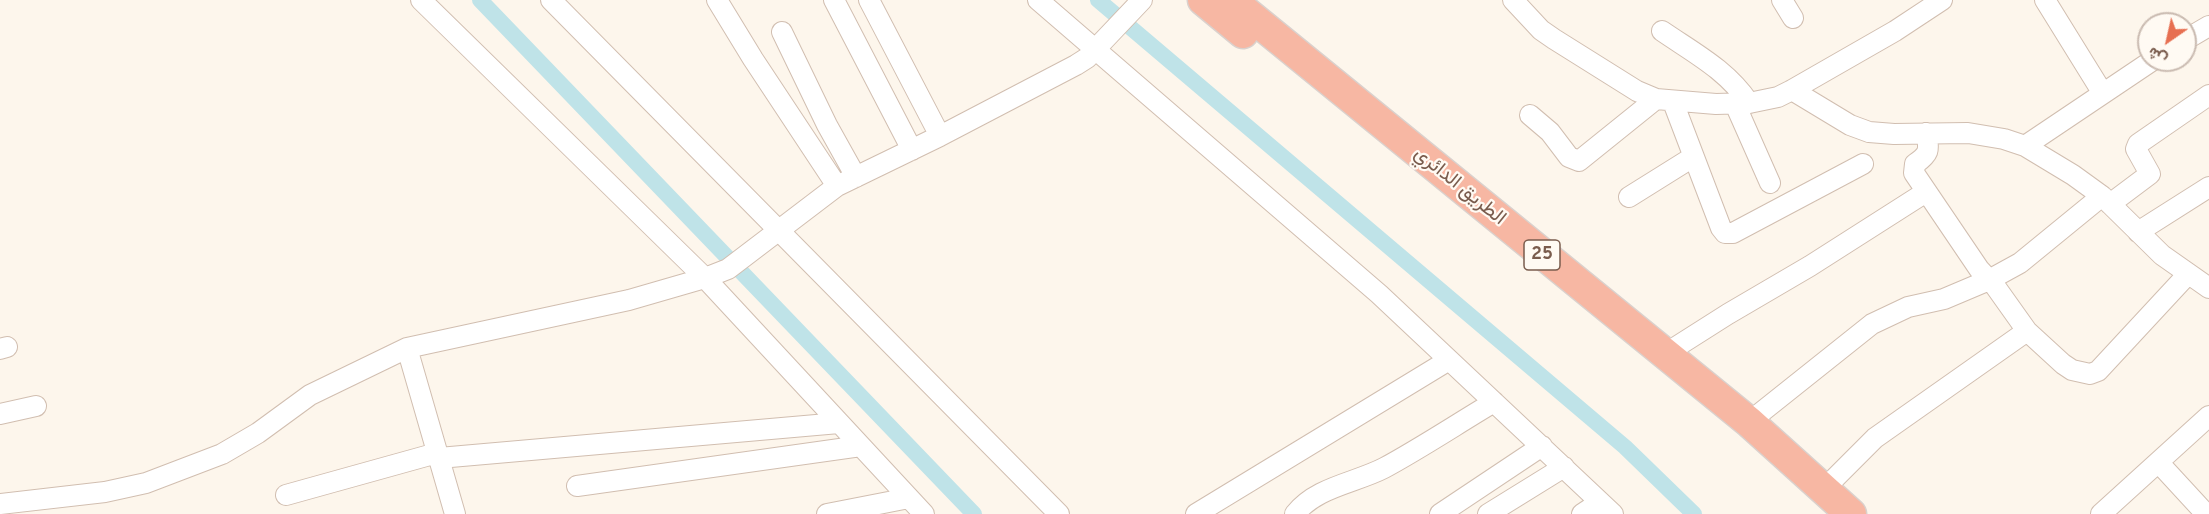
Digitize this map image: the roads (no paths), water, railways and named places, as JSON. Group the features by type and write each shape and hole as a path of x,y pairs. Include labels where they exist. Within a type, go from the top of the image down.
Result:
{"highway":[{"name":"الطريق الدائري","path":"1203,0 1701,408 1823,502 1851,514"},
{"name":"الطريق الدائري","path":"1231,0 1749,422 1823,502"}],"street":[{"path":"421,0 705,278 924,514"},
{"path":"551,0 1059,514"},
{"path":"717,0 837,186"},
{"path":"834,0 912,150"},
{"path":"869,0 940,136"},
{"path":"1038,0 1102,43 1379,294 1607,508"},
{"path":"0,504 105,492 146,483 222,454 258,434 310,395 407,348 629,300 729,269 837,186 940,136 1076,65 1102,43 1142,0"},
{"path":"1513,0 1541,30 1644,94 1664,101 1742,104 1778,97 1792,90 1895,31 1942,0"},
{"path":"1782,0 1793,18"},
{"path":"2045,0 2102,93"},
{"path":"1662,31 1722,72 1740,89 1742,104 1770,183"},
{"path":"782,32 827,125 856,177"},
{"path":"2025,146 2137,70"},
{"path":"1792,90 1858,128 1881,134 1968,133 2004,139 2025,146 2073,175 2106,200 2162,255 2209,288"},
{"path":"1749,422 1872,324 1908,307 1944,299 1989,280 2020,263 2106,200 2150,174 2136,149 2138,144 2209,95"},
{"path":"1530,115 1550,132 1569,157 1579,161 1664,101"},
{"path":"1664,101 1693,157 1721,228 1728,234 1863,164"},
{"path":"1926,134 1928,143 1926,156 1915,164 1914,173 1978,269 1989,280 2027,331 2063,364 2081,373 2090,374 2098,371 2188,274"},
{"path":"1629,197 1693,157"},
{"path":"2138,232 2209,187"},
{"path":"1665,354 1926,192"},
{"path":"1823,502 1875,438 2027,331"},
{"path":"407,348 455,514"},
{"path":"1196,514 1449,360"},
{"path":"1295,514 1308,502 1326,491 1383,468 1494,402"},
{"path":"0,414 36,406"},
{"path":"2101,514 2209,416"},
{"path":"286,495 438,455 839,423"},
{"path":"577,486 861,446"},
{"path":"1440,514 1542,446"},
{"path":"2159,463 2206,514"},
{"path":"1488,514 1564,466"},
{"path":"827,514 909,498"},
{"path":"1582,514 1607,508"}],"waterway":[{"path":"480,0 974,514"},
{"path":"1098,0 1625,447 1694,514"}]}
